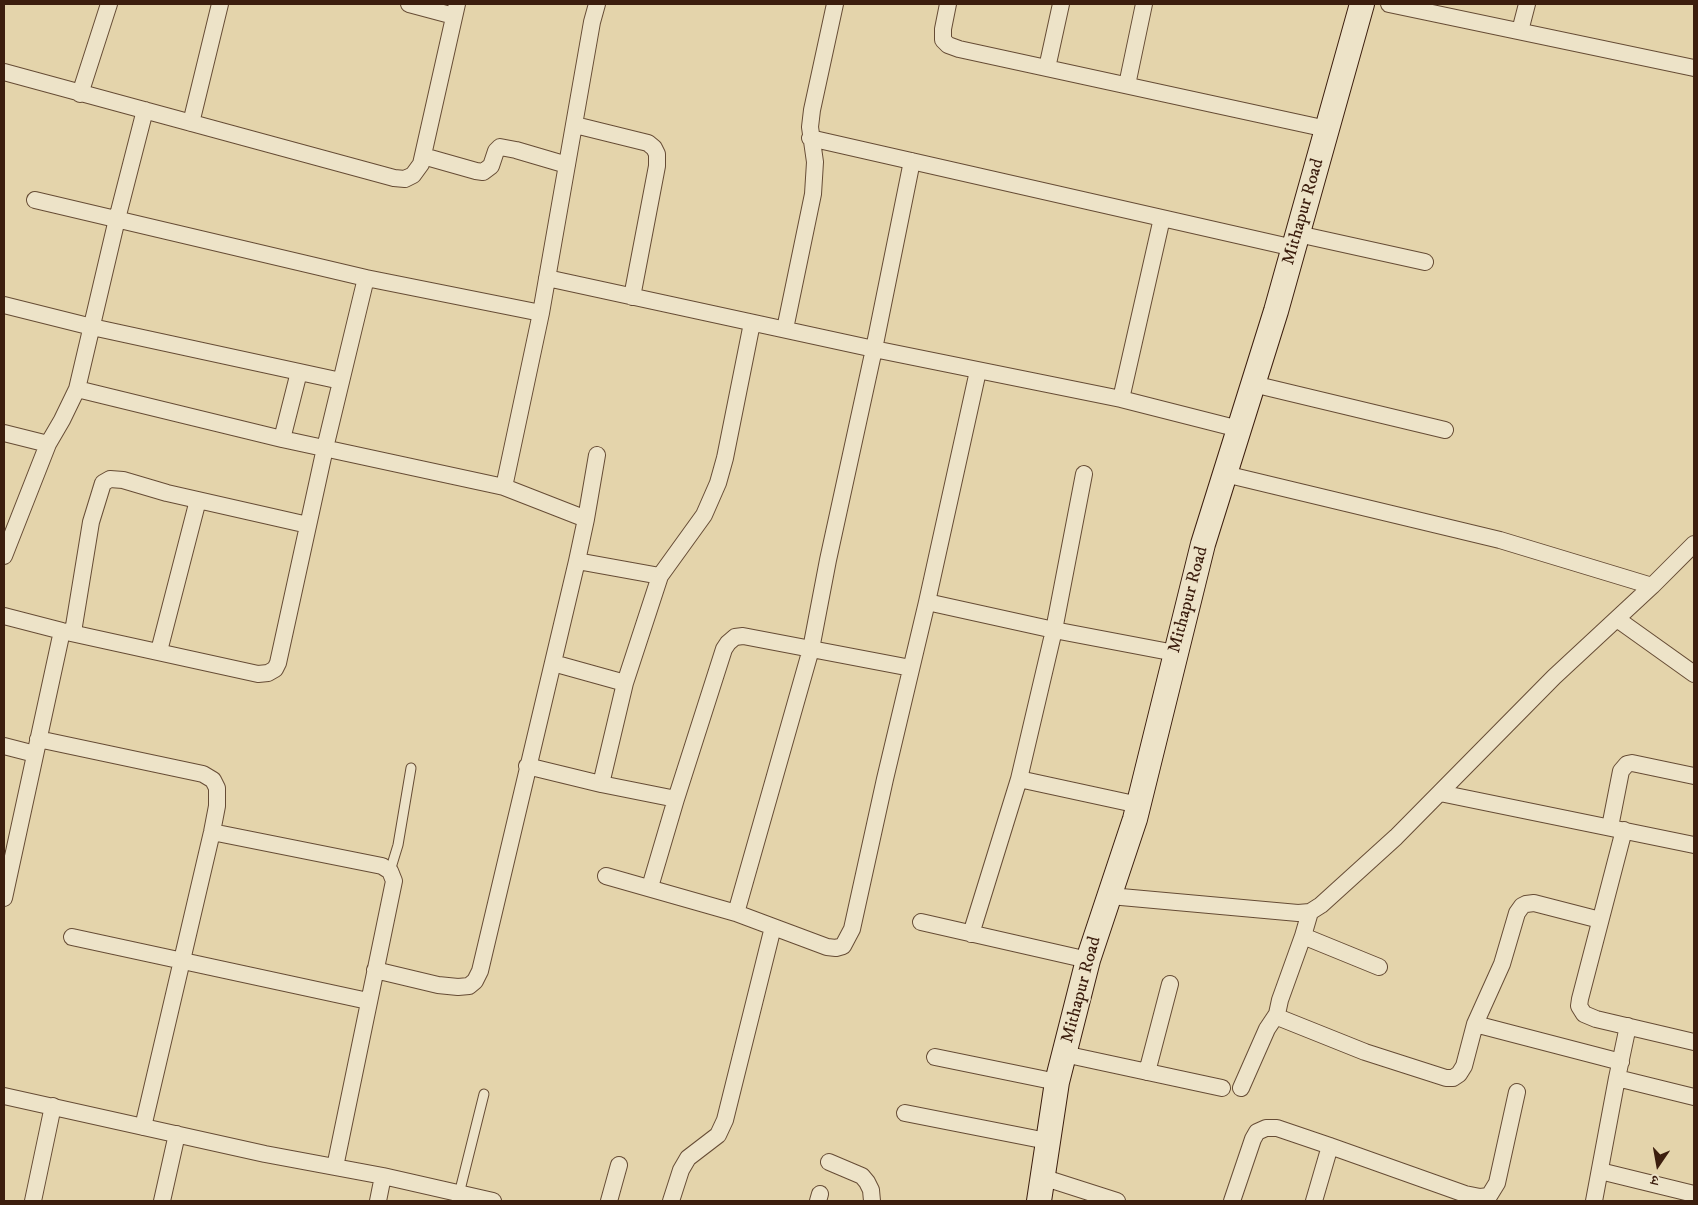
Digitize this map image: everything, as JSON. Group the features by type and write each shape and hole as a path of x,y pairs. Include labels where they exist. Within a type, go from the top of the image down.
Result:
{"street":[{"path":"80,94 109,4"},
{"path":"191,123 220,4"},
{"path":"4,72 394,178 405,179 413,175 421,164 456,10 409,4"},
{"path":"504,487 541,313 592,22 597,4"},
{"path":"785,329 814,186 815,162 810,138 812,110 835,4"},
{"path":"948,4 943,29 944,40 948,46 1327,129"},
{"path":"1047,68 1061,4"},
{"path":"1127,85 1144,4"},
{"name":"Mithapur Road","path":"1039,1201 1057,1082 1088,960 1139,805 1203,544 1296,241 1362,4"},
{"path":"1389,4 1694,68"},
{"path":"1520,30 1527,4"},
{"path":"4,556 48,444 77,389 145,110"},
{"path":"575,125 648,143 657,154 657,166 632,297"},
{"path":"810,138 1162,218 1425,262"},
{"path":"423,156 483,172 490,166 496,151 500,147 568,166"},
{"path":"736,913 811,649 912,161"},
{"path":"35,200 366,278 541,313"},
{"path":"1121,398 1162,218"},
{"path":"4,616 67,632 258,674 268,673 275,669 366,278"},
{"path":"547,278 978,371 1121,398 1239,429"},
{"path":"4,306 341,381"},
{"path":"601,784 625,683 660,576 704,515 718,483 725,458 752,323"},
{"path":"606,876 736,913 827,947 836,948 843,946 852,929 978,371"},
{"path":"282,439 299,372"},
{"path":"1253,384 1445,430"},
{"path":"77,389 282,439 504,487 586,519"},
{"path":"4,433 48,444"},
{"path":"375,970 438,985 458,987 469,986 475,981 480,971 577,561 597,455"},
{"path":"972,934 1019,779 1054,630 1084,474"},
{"path":"1225,474 1500,540 1652,586"},
{"path":"4,898 10,836 67,632 92,522 103,483 110,479 123,480 198,500 308,525"},
{"path":"159,651 198,500"},
{"path":"1110,896 1298,914 1310,912 1321,905 1396,837 1554,676 1652,586 1694,544"},
{"path":"577,561 660,576"},
{"path":"927,602 1054,630 1175,653"},
{"path":"1617,619 1694,674"},
{"path":"650,887 676,798 724,649 735,637 743,636 911,668"},
{"path":"553,664 625,683"},
{"path":"4,746 36,747 203,774 213,780 217,788 217,806 212,832 143,1126"},
{"path":"1694,776 1632,763 1627,764 1621,771 1617,829 1600,920 1579,1006 1584,1014 1596,1019 1694,1041"},
{"path":"527,766 601,784 676,798"},
{"path":"1019,779 1139,805"},
{"path":"1440,793 1694,845"},
{"path":"212,832 382,866 390,871 394,881 335,1167"},
{"path":"1277,1014 1285,1021 1365,1052 1446,1078 1454,1078 1464,1066 1475,1024 1502,964 1517,913 1522,906 1534,904 1600,920"},
{"path":"1241,1088 1266,1029 1277,1014 1310,912"},
{"path":"921,922 1088,960"},
{"path":"671,1201 681,1170 688,1158 718,1135 725,1120 773,927"},
{"path":"1303,936 1379,967"},
{"path":"72,937 368,1001"},
{"path":"1147,1072 1170,984"},
{"path":"1475,1024 1620,1062"},
{"path":"1594,1201 1616,1078 1628,1026"},
{"path":"1064,1054 1222,1088"},
{"path":"936,1058 1057,1082"},
{"path":"1616,1078 1694,1097"},
{"path":"1232,1201 1253,1139 1257,1132 1266,1128 1277,1128 1466,1194 1480,1197 1489,1196 1497,1182 1517,1092"},
{"path":"4,1096 265,1154 382,1176 493,1201"},
{"path":"34,1201 53,1106"},
{"path":"905,1113 1047,1141"},
{"path":"162,1201 177,1134"},
{"path":"1314,1201 1330,1146"},
{"path":"829,1162 862,1176 868,1182 872,1201"},
{"path":"609,1201 620,1165"},
{"path":"1600,1171 1668,1195 1694,1194"},
{"path":"378,1201 382,1176"},
{"path":"1042,1177 1117,1201"}],"lane":[{"path":"390,871 398,845 412,768"},
{"path":"459,1194 484,1094"}]}
